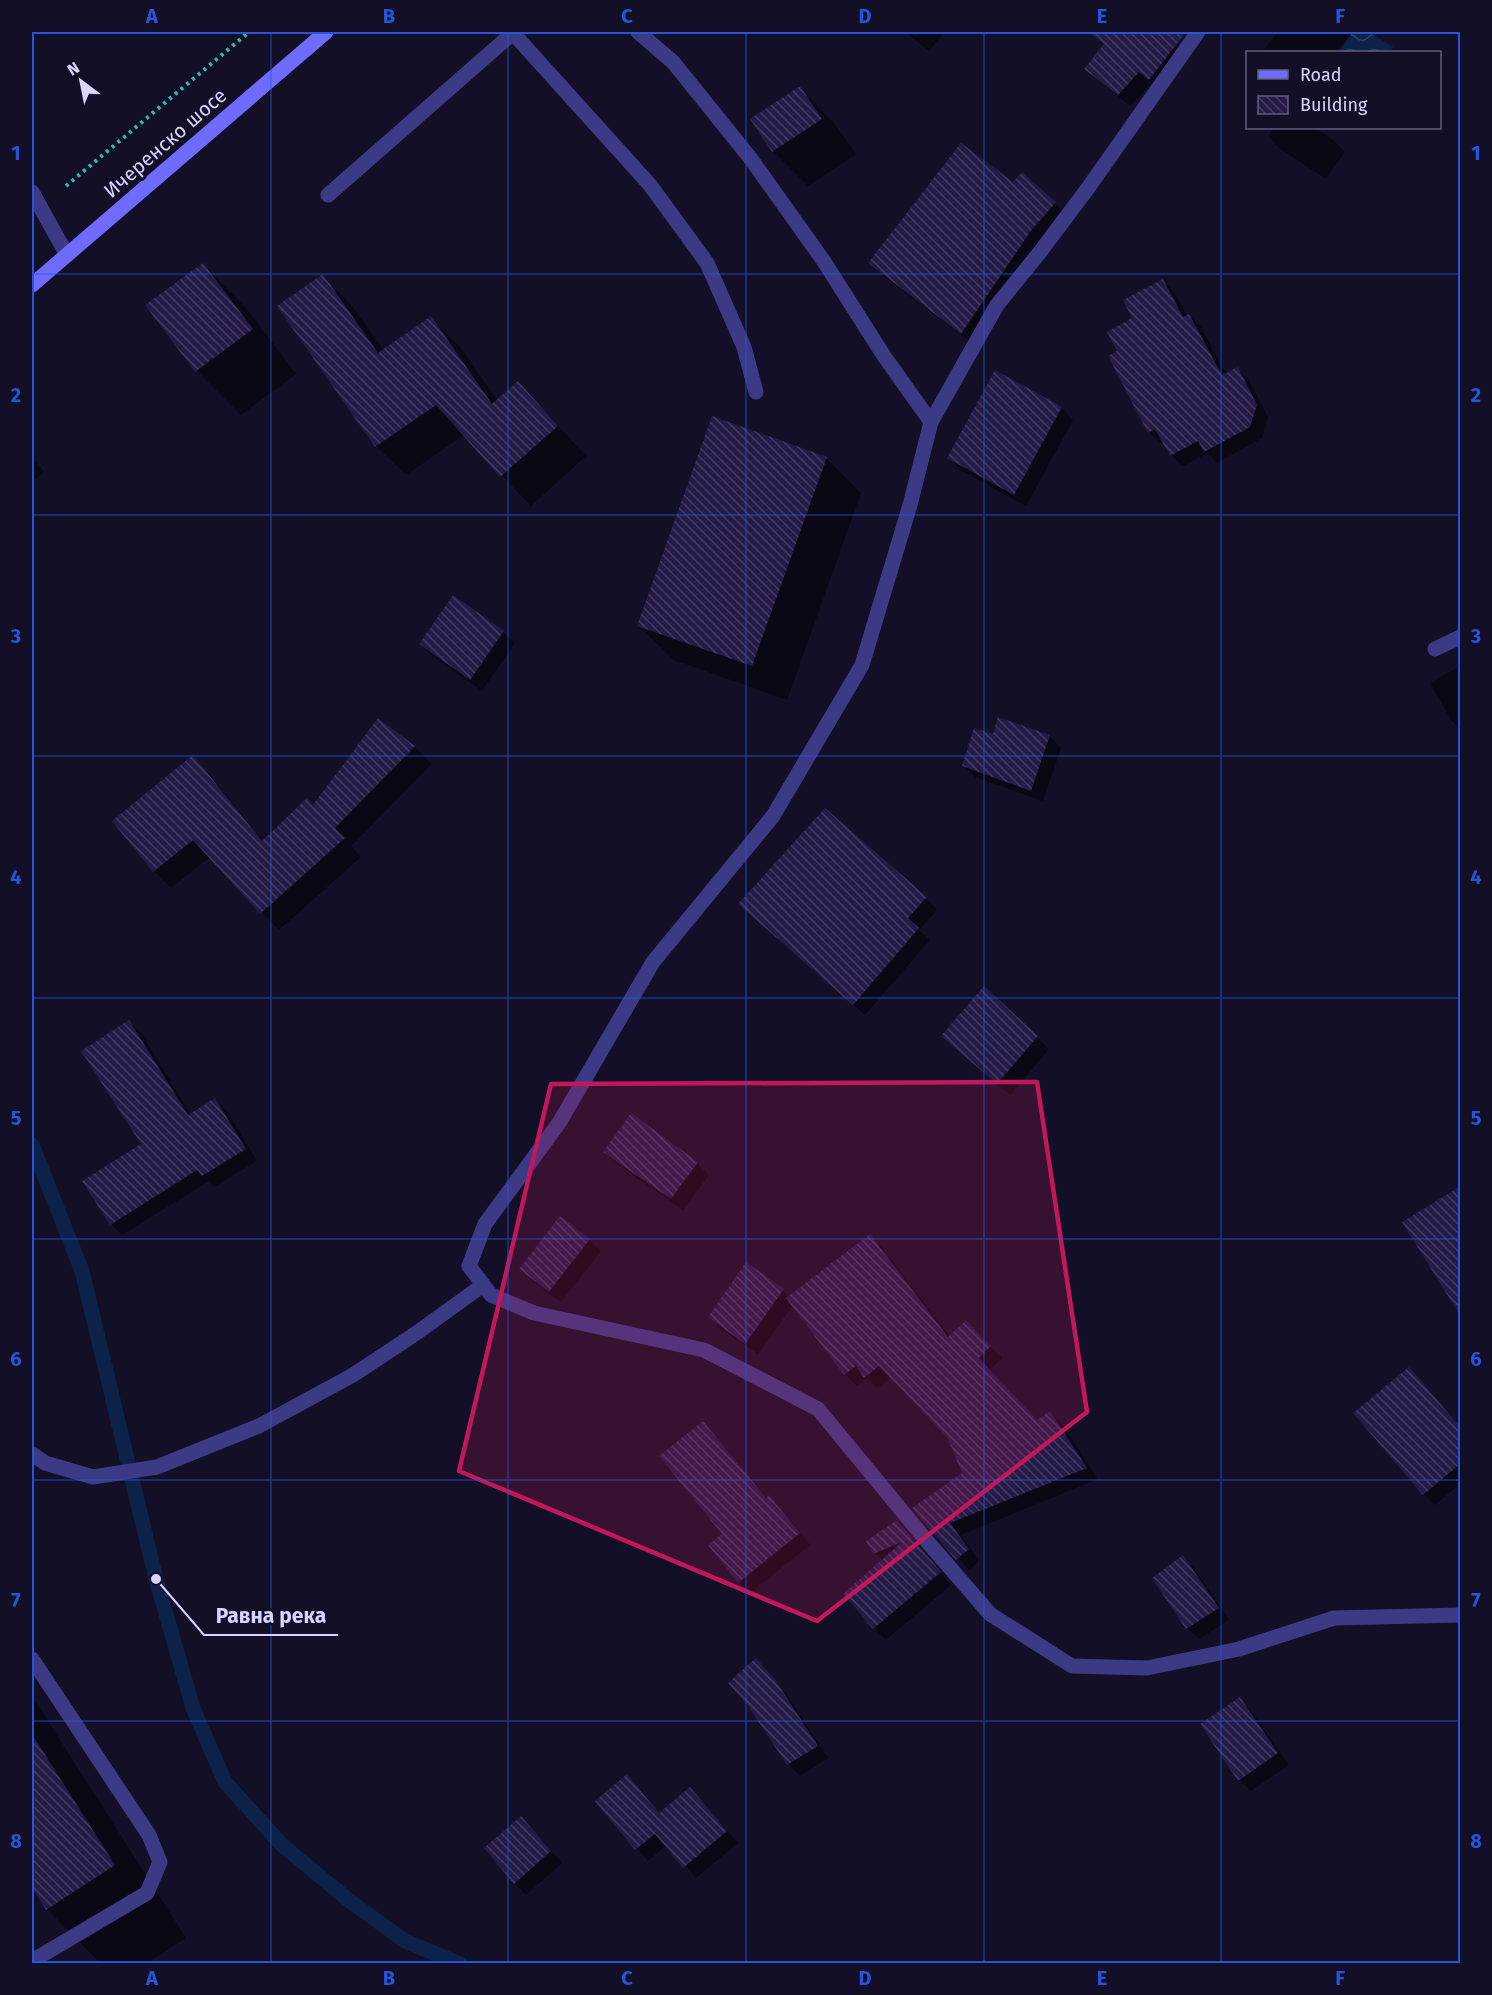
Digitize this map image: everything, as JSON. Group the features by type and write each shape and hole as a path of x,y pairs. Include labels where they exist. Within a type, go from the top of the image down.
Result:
{"street":[{"name":"Ичеренско шосе","path":"32,285 326,32"},
{"path":"328,195 513,32 650,185 707,263 744,347 756,392"},
{"path":"638,32 673,62 751,159 931,422"},
{"path":"1198,32 1041,252 997,305 931,422 910,505 862,664 773,816 653,962 559,1123 485,1224 469,1266 491,1295 534,1313 704,1350 818,1409 990,1614 1072,1666 1147,1668 1239,1648 1334,1618 1461,1615"},
{"path":"32,192 67,255"},
{"path":"1435,649 1461,637"},
{"path":"32,1454 45,1463 93,1477 157,1467 259,1426 353,1375 483,1285"},
{"path":"32,1659 149,1835 160,1862 147,1893 32,1961"}],"path":[{"path":"41,207 249,32"}],"highlighted area":[{"path":"1037,1082 1087,1412 817,1621 459,1471 551,1084"}],"water":[{"path":"1353,32 1369,32 1393,47 1391,51 1340,51"}],"building":[{"path":"1088,32 1186,32 1149,80 1139,72 1118,95 1084,69 1104,44"},
{"path":"800,86 822,119 772,152 750,119"},
{"path":"961,143 1013,182 1022,172 1056,202 1030,232 961,334 868,263"},
{"path":"203,263 253,329 195,372 145,305"},
{"path":"323,274 378,353 431,316 492,404 518,381 558,426 500,477 436,405 375,447 277,306"},
{"path":"1163,279 1183,317 1189,314 1222,375 1238,367 1257,405 1250,427 1204,452 1198,441 1170,456 1155,429 1148,433 1108,356 1117,351 1107,332 1132,318 1123,300"},
{"path":"995,370 1062,407 1014,495 947,458"},
{"path":"712,416 827,457 752,666 637,626"},
{"path":"453,595 504,631 470,680 419,644"},
{"path":"998,717 1050,735 1031,791 962,766 974,728 993,734"},
{"path":"378,718 415,746 335,828 345,838 260,914 193,840 153,872 112,821 193,755 262,841 307,798 313,805"},
{"path":"825,808 927,897 908,918 919,928 853,1005 738,904"},
{"path":"984,986 1038,1036 997,1084 941,1036"},
{"path":"129,1020 188,1115 215,1098 246,1149 202,1176 197,1170 110,1225 82,1181 141,1144 81,1051"},
{"path":"631,1113 698,1162 671,1199 603,1152"},
{"path":"1461,1186 1461,1317 1402,1222"},
{"path":"560,1216 590,1239 549,1292 519,1269"},
{"path":"870,1234 948,1337 966,1320 991,1346 979,1358 1037,1420 1050,1411 1087,1468 950,1523 969,1549 956,1560 912,1508 962,1473 947,1437 879,1366 864,1378 856,1366 844,1375 786,1298"},
{"path":"746,1262 784,1289 745,1344 708,1317"},
{"path":"1409,1367 1461,1428 1461,1463 1423,1495 1353,1413"},
{"path":"703,1421 766,1498 769,1495 800,1533 738,1583 708,1545 722,1534 659,1456"},
{"path":"897,1520 941,1572 873,1629 843,1594 902,1542 873,1554 866,1541"},
{"path":"1183,1555 1219,1608 1186,1629 1152,1578"},
{"path":"756,1658 776,1681 818,1746 787,1765 749,1707 728,1683"},
{"path":"1240,1697 1278,1753 1238,1781 1200,1724"},
{"path":"32,1734 115,1865 46,1910 32,1888"},
{"path":"627,1774 659,1813 690,1787 727,1831 683,1868 655,1834 635,1850 595,1801"},
{"path":"521,1816 551,1851 514,1884 484,1848"}],"waterway":[{"path":"32,1145 82,1271 156,1579 193,1708 225,1782 282,1845 351,1902 405,1941 460,1964"}],"place":[{"name":"Равна река","path":"156,1579"}]}
